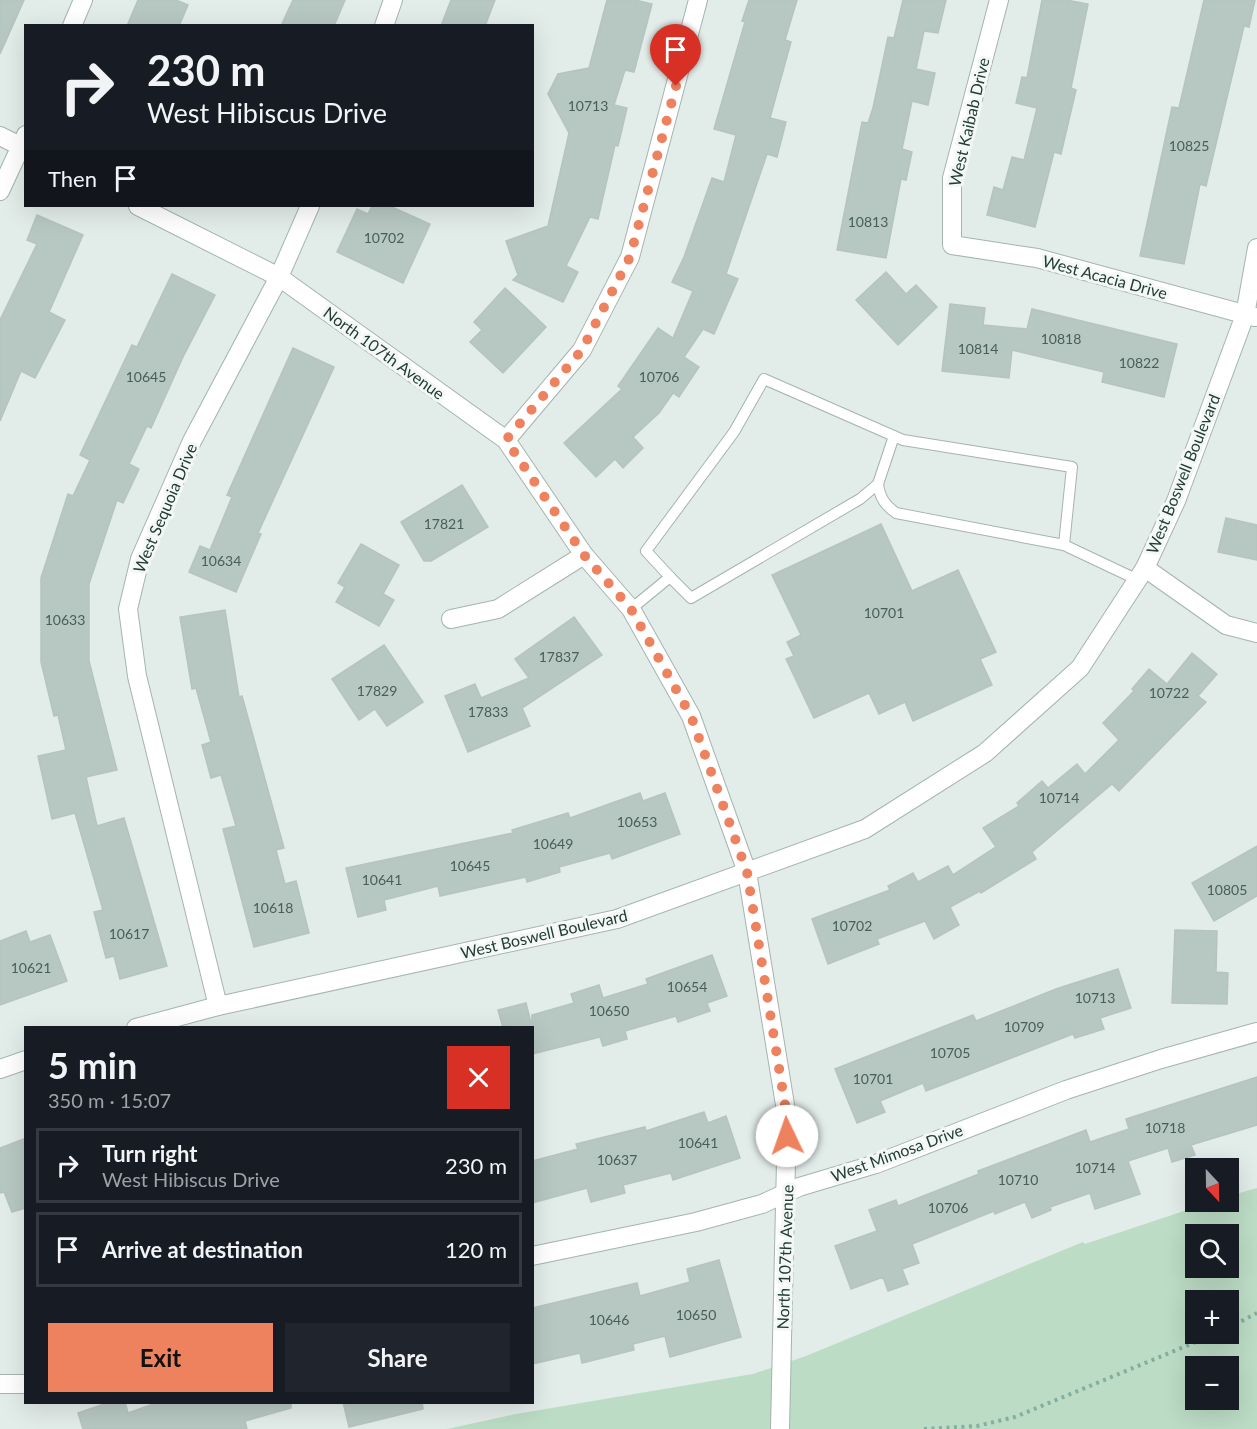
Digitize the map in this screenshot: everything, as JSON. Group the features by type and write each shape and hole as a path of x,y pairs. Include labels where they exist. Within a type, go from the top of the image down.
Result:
{"street":[{"path":"73,24 83,0"},
{"path":"385,24 393,0"},
{"path":"506,440 582,350 630,257 698,0"},
{"name":"West Kaibab Drive","path":"952,245 952,178 999,0"},
{"path":"0,136 24,144 0,190"},
{"name":"North 107th Avenue","path":"140,207 279,277 506,440 584,555 631,609 691,716 747,872 787,1117 780,1429"},
{"name":"West Sequoia Drive","path":"218,1006 137,676 128,609 140,559 192,441 279,277 310,207"},
{"name":"West Acacia Drive","path":"952,245 1037,258 1251,316"},
{"name":"West Boswell Boulevard","path":"143,1026 218,1006 617,919 865,829 985,753 1080,668 1141,574 1176,501 1251,316 1257,248"},
{"path":"452,619 498,609 584,555"},
{"path":"1141,574 1226,625 1257,633"},
{"name":"West Mimosa Drive","path":"534,1256 696,1222 762,1204 787,1192 876,1164 1066,1089 1257,1032"},
{"path":"0,1069 24,1061"},
{"path":"0,1384 24,1383"}],"lane":[{"path":"878,484 842,511 691,598 646,551 734,432 764,379 903,440 1072,468 1064,545"},
{"path":"894,436 878,484 880,495 886,505 896,513 1064,545 1141,574"},
{"path":"631,609 670,577"}],"path":[{"path":"1239,1322 1257,1313"},
{"path":"924,1429 977,1426 1015,1417 1191,1344"}],"green space":[{"path":"1257,1188 1257,1429 447,1429 516,1414 753,1374 806,1356 1083,1242 1085,1244 1185,1211 1239,1212 1239,1193"}],"building":[{"path":"0,0 24,0 0,54"},
{"path":"138,0 176,0 188,5 180,24 128,24"},
{"path":"293,0 345,0 335,24 282,24"},
{"path":"451,0 495,0 486,24 442,24"},
{"path":"607,0 635,0 652,4 634,72 625,70 614,105 627,108 618,146 615,145 598,219 590,217 566,266 578,272 563,302 513,280 518,275 506,241 548,226 569,133 548,94 558,74 589,68"},
{"path":"749,0 797,0 785,40 791,42 770,118 786,122 777,157 767,154 726,274 738,279 714,334 703,329 684,357 699,367 679,397 673,393 659,413 633,437 643,448 623,468 615,459 596,477 564,443 622,389 618,386 658,328 673,338 693,291 672,282 684,257 712,178 724,182 736,135 714,129 745,22 742,21"},
{"path":"903,0 946,0 938,33 924,31 916,69 935,73 928,105 912,101 902,149 912,152 906,180 901,179 886,258 837,250 862,122 868,123 888,37 894,38"},
{"path":"1042,0 1066,0 1088,4 1071,88 1076,90 1061,154 1054,152 1035,227 987,215 994,187 1003,190 1012,157 1024,160 1037,108 1016,103 1022,77 1027,78"},
{"path":"1204,0 1255,0 1249,27 1244,26 1206,186 1200,184 1184,264 1140,256 1172,107 1179,108"},
{"path":"372,207 392,207 430,224 403,283 337,252 357,209 368,214"},
{"path":"37,215 83,235 49,312 65,320 35,378 21,371 0,421 0,320 37,244 27,240"},
{"path":"886,272 906,294 916,285 937,307 898,345 856,300"},
{"path":"172,274 215,295 183,357 151,428 147,426 129,464 139,469 123,503 117,500 89,584 89,661 117,770 86,777 97,826 124,818 167,966 120,979 114,956 106,958 94,912 103,910 75,813 52,819 38,756 66,750 58,715 54,716 41,662 41,578 68,494 73,496 90,460 80,455 132,345 137,347"},
{"path":"505,288 546,327 503,373 470,342 482,330 474,322"},
{"path":"950,304 985,308 983,325 1027,329 1032,309 1177,344 1164,397 1102,382 1104,372 1012,350 1009,378 942,371"},
{"path":"293,348 334,367 258,533 261,534 236,592 189,572 200,546 210,550 232,497 227,495"},
{"path":"462,485 488,527 431,561 424,561 401,522"},
{"path":"1226,518 1257,525 1257,560 1218,552"},
{"path":"881,524 912,591 958,570 996,652 980,659 992,685 913,721 905,702 879,714 869,693 814,718 786,659 794,656 787,642 801,635 772,575"},
{"path":"361,544 399,565 383,594 394,600 379,626 336,602 345,587 338,583"},
{"path":"225,610 239,697 242,696 284,848 276,850 285,884 296,881 309,933 254,947 223,829 236,826 221,775 211,778 202,745 211,742 196,688 192,689 180,617"},
{"path":"574,617 602,655 522,708 530,726 468,752 445,696 475,684 481,698 529,678 515,659"},
{"path":"384,645 423,702 387,726 375,709 359,720 332,679"},
{"path":"1192,653 1217,674 1198,696 1206,702 1119,791 1112,784 1032,852 1036,859 981,893 980,891 950,907 959,925 934,939 925,921 877,939 879,944 828,964 812,919 890,890 888,886 913,873 918,882 948,866 953,875 996,847 983,828 1019,806 1017,803 1042,781 1048,788 1077,764 1085,774 1119,740 1103,723 1134,691 1132,689 1149,669 1167,684"},
{"path":"640,793 643,801 665,793 680,834 612,859 610,853 559,867 560,872 527,882 526,877 440,896 438,886 384,900 386,910 358,917 346,868 513,833 512,830 568,813 570,818"},
{"path":"1257,846 1257,896 1214,921 1192,883"},
{"path":"1175,930 1217,931 1216,972 1228,973 1227,1004 1172,1003"},
{"path":"26,931 30,942 50,935 67,981 0,1005 0,941"},
{"path":"712,955 727,996 707,1003 710,1011 678,1022 676,1016 625,1031 627,1039 603,1046 600,1037 534,1054 532,1015 574,1003 571,994 599,985 603,998 648,984 646,979"},
{"path":"1118,969 1131,1008 1100,1018 1104,1029 1075,1038 1073,1034 926,1091 923,1083 880,1101 885,1112 857,1123 835,1069 973,1015 976,1021 1056,989"},
{"path":"526,1003 532,1026 502,1026 498,1010"},
{"path":"1257,1077 1257,1125 1191,1145 1195,1155 1172,1162 1168,1148 1128,1161 1140,1194 1095,1209 1090,1193 1050,1207 1051,1210 1032,1218 1025,1202 995,1214 994,1211 912,1244 919,1263 902,1269 908,1284 888,1291 883,1277 851,1289 835,1246 877,1231 869,1210 896,1200 898,1206 979,1174 978,1171 1086,1130 1090,1142 1129,1129 1126,1119"},
{"path":"704,1112 708,1123 726,1116 740,1158 673,1180 671,1173 623,1185 625,1193 591,1202 587,1188 534,1202 534,1160 578,1149 576,1144 645,1127 646,1131"},
{"path":"24,1139 24,1209 12,1212 4,1192 0,1193 0,1148"},
{"path":"719,1260 741,1337 670,1357 665,1336 633,1344 634,1350 582,1363 580,1353 534,1364 534,1308 637,1283 640,1296 690,1282 687,1269"},
{"path":"104,1404 126,1404 128,1413 153,1404 291,1404 291,1408 245,1421 247,1429 83,1429 78,1413"},
{"path":"343,1404 422,1404 423,1409 349,1427"}],"route":[{"path":"676,86 630,257 582,350 506,440 584,555 631,609 691,716 747,872 787,1117 787,1136"}]}
